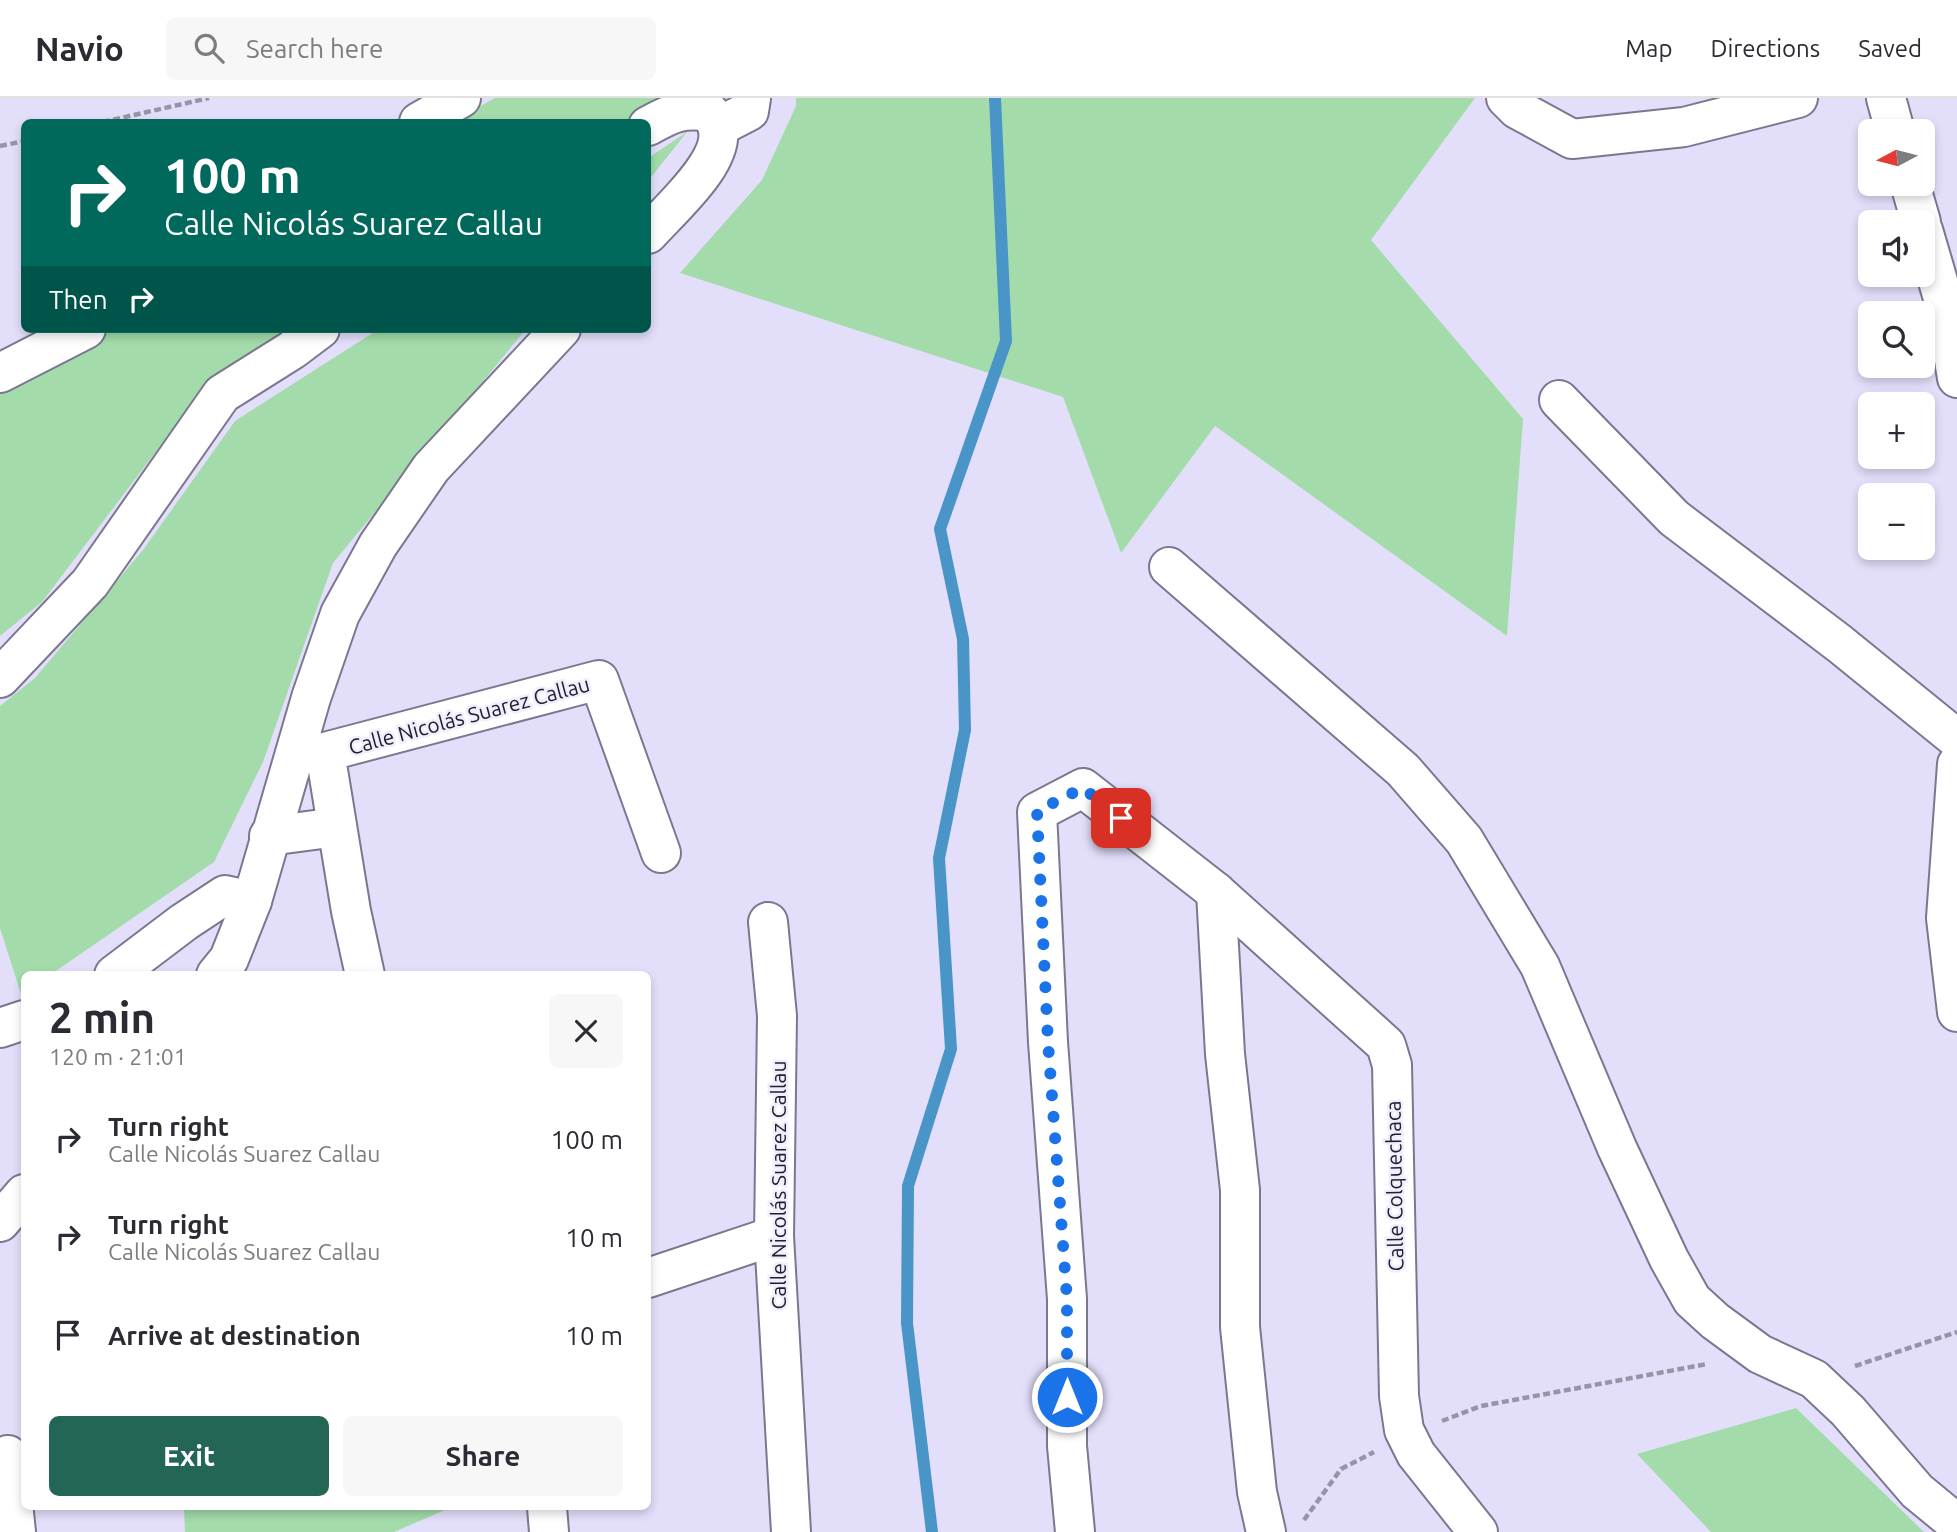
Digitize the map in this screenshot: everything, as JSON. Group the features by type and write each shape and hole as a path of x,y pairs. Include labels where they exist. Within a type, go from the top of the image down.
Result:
{"street":[{"path":"424,119 461,98"},
{"path":"718,127 749,111 751,98"},
{"path":"1506,98 1517,109 1572,139 1684,127 1798,98"},
{"path":"1886,98 1892,119"},
{"path":"651,124 674,112 693,109 709,111 718,127 717,149 705,172 651,230"},
{"path":"1935,271 1957,343"},
{"path":"1945,305 1957,378"},
{"path":"0,373 78,333"},
{"path":"0,678 90,583 222,394 315,333"},
{"path":"219,971 229,960 252,901 311,698 340,614 379,545 431,468 557,333"},
{"path":"1559,400 1674,518 1957,739"},
{"path":"1169,568 1403,770 1464,840 1540,966 1617,1148 1668,1259 1692,1300 1715,1321 1760,1354 1814,1379 1848,1411 1917,1491 1957,1524"},
{"name":"Calle Nicolás Suarez Callau","path":"337,827 325,752 599,680 661,853"},
{"path":"1957,764 1946,918 1957,1012"},
{"path":"1075,1532 1067,1446 1067,1299 1048,1042 1037,811 1083,788 1216,892 1225,1054 1240,1190 1240,1327 1257,1492 1266,1532"},
{"path":"269,836 337,827 364,971"},
{"name":"Calle Colquechaca","path":"1216,892 1386,1045 1392,1065 1399,1396 1407,1435 1416,1454 1478,1532"},
{"path":"119,971 225,895 252,901"},
{"name":"Calle Nicolás Suarez Callau","path":"768,922 777,1016 774,1236 791,1532"},
{"path":"0,1028 21,1021"},
{"path":"0,1222 21,1198"},
{"path":"651,1277 774,1236"},
{"path":"11,1454 16,1532"},
{"path":"547,1510 549,1532"}],"path":[{"path":"116,119 209,98"},
{"path":"0,146 21,142"},
{"path":"1814,1379 1957,1332"},
{"path":"1303,1521 1340,1469 1407,1435 1480,1406 1760,1354"}],"green space":[{"path":"495,98 675,98 635,119 456,119"},
{"path":"796,98 1475,98 1371,240 1523,419 1507,636 1215,426 1121,553 1063,397 680,273 762,180 796,106"},
{"path":"687,132 651,177 651,156"},
{"path":"105,333 284,333 242,359 161,445 42,602 0,636 0,390 50,366"},
{"path":"373,333 523,333 333,563 263,762 214,862 56,971 21,971 21,994 0,928 0,706 35,678 143,550 235,421"},
{"path":"1796,1408 1924,1532 1711,1532 1637,1454"},
{"path":"184,1510 445,1510 394,1532 185,1532"}],"waterway":[{"path":"932,1532 907,1323 908,1186 951,1049 939,858 965,730 963,639 940,529 1006,341 995,98"}],"route":[{"path":"1067,1397 1067,1299 1048,1042 1037,811 1083,788 1121,818"}]}
